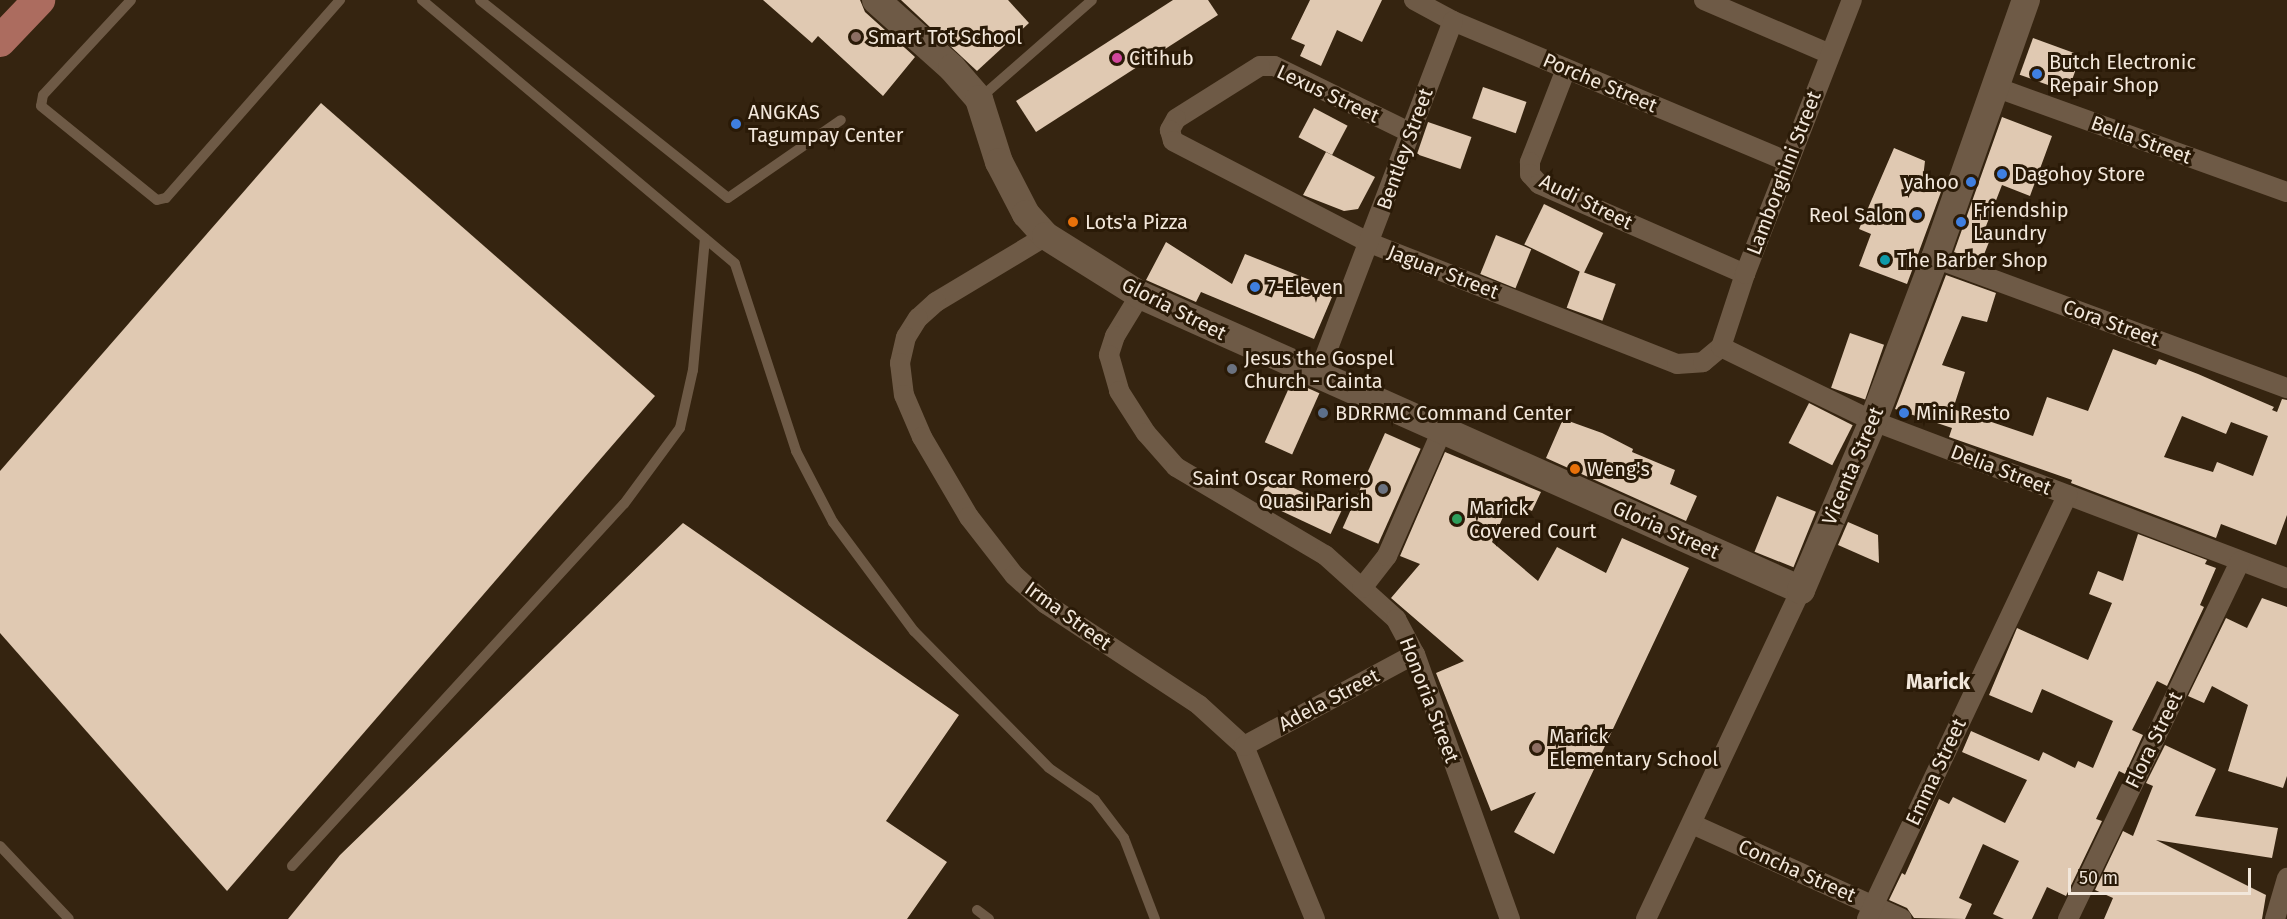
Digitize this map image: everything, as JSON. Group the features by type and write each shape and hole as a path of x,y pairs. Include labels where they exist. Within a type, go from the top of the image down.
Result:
{"main road":[{"path":"0,41 39,0"}],"street":[{"path":"876,0 952,68 979,99"},
{"name":"Porche Street","path":"1413,0 1453,21 1788,162"},
{"path":"1704,0 1830,54"},
{"name":"Lamborghini Street","path":"1721,347 1745,274 1852,0"},
{"name":"Vicenta Street","path":"1646,919 1801,590 1873,421 1935,258 2026,0"},
{"name":"Bentley Street","path":"1317,377 1453,21"},
{"name":"Lexus Street","path":"1173,141 1170,130 1176,118 1260,66 1274,66 1410,132"},
{"name":"Audi Street","path":"1566,69 1530,162 1530,174 1539,184 1745,274"},
{"name":"Bella Street","path":"1995,87 2287,192"},
{"name":"Gloria Street","path":"979,99 999,162 1026,214 1046,236 1140,295 1317,377 1442,430 1801,590"},
{"name":"Jaguar Street","path":"1173,141 1370,243 1677,364 1703,362 1721,347"},
{"name":"Irma Street","path":"1046,236 936,302 918,318 906,337 900,363 904,395 922,437 969,517 1014,575 1046,604 1199,705 1244,746 1315,919"},
{"name":"Cora Street","path":"1935,258 2287,387"},
{"name":"Honoria Street","path":"1140,295 1115,336 1108,355 1119,391 1146,433 1176,467 1325,555 1396,620 1415,654 1510,919"},
{"name":"Delia Street","path":"1721,347 1873,421 2287,578"},
{"path":"1362,588 1387,556 1442,430"},
{"name":"Emma Street","path":"1870,912 2067,495"},
{"name":"Flora Street","path":"2068,919 2240,561"},
{"name":"Adela Street","path":"1244,746 1415,654"},
{"name":"Concha Street","path":"1692,824 1870,912 1902,919"},
{"path":"2275,919 2287,878"}],"lane":[{"path":"131,0 44,95 41,106 157,200 166,198 337,4 324,0"},
{"path":"422,0 735,264 796,451 833,522 914,632 1049,768 1095,800 1124,838 1155,919"},
{"path":"480,0 729,198 841,120"},
{"path":"979,99 1092,0"},
{"path":"292,866 624,504 680,428 693,370 705,239"},
{"path":"0,846 69,919"},
{"path":"977,910 989,919"}],"building":[{"path":"763,0 860,0 865,12 915,57 883,96 818,36 812,43"},
{"path":"901,0 1008,0 1029,23 977,71"},
{"name":"Citihub","path":"1173,0 1208,0 1218,15 1036,132 1016,101"},
{"path":"1310,0 1382,0 1362,42 1337,30 1321,66 1300,56 1305,45 1291,39"},
{"path":"2033,38 2081,55 2068,92 2020,75"},
{"path":"1483,87 1526,102 1516,133 1472,118"},
{"path":"321,103 655,396 227,891 0,633 0,471"},
{"path":"1314,108 1348,126 1332,155 1299,137"},
{"path":"2002,117 2052,136 2030,196 2002,185 1981,239 1989,242 1981,262 1954,252"},
{"path":"1428,122 1471,137 1460,169 1417,154"},
{"path":"1894,148 1925,161 1923,178 1945,181 1907,284 1859,266 1871,234 1859,229"},
{"path":"1326,152 1375,177 1358,209 1344,211 1303,195"},
{"path":"1544,204 1603,233 1584,273 1524,244"},
{"path":"1496,235 1531,249 1515,288 1480,274"},
{"path":"1166,242 1232,284 1245,254 1335,290 1314,339 1201,292 1196,302 1146,280"},
{"path":"1580,271 1616,284 1602,321 1567,308"},
{"path":"1946,275 1996,293 1987,322 1962,316 1942,365 1965,372 1953,409 2033,436 2047,397 2088,411 2113,349 2156,365 2159,359 2274,407 2272,410 2277,412 2282,399 2287,400 2287,515 2276,545 2221,524 2216,538 2071,483 2072,480 1949,437 1952,428 1895,409","holes":["2182,416 2226,434 2231,422 2268,436 2253,476 2217,462 2213,472 2164,457"]},
{"path":"1850,333 1884,345 1865,400 1831,388"},
{"path":"1292,381 1319,393 1292,454 1265,442"},
{"path":"1809,403 1853,425 1832,465 1789,443"},
{"path":"1563,419 1602,433 1633,449 1632,452 1675,470 1670,484 1697,496 1686,521 1546,458"},
{"name":"Saint Oscar Romero Quasi Parish","path":"1385,433 1421,449 1378,544 1343,528"},
{"name":"Marick Elementary School","path":"1445,452 1541,492 1532,511 1510,501 1492,542 1538,581 1557,547 1606,573 1622,538 1689,568 1554,854 1514,832 1536,792 1491,811 1436,673 1464,661 1391,598 1420,564 1400,556"},
{"path":"1270,477 1342,510 1331,534 1259,501"},
{"path":"1777,496 1816,512 1793,567 1755,552"},
{"path":"1848,522 1878,535 1879,563 1838,545"},
{"path":"683,523 959,715 886,821 947,862 907,919 288,919 340,855"},
{"path":"2138,534 2207,560 2205,564 2216,568 2200,605 2204,607 2167,686 2157,681 2132,730 2143,735 2125,774 2119,771 2096,819 2102,821 2066,896 2047,887 2032,919 2004,919 1993,914 2019,861 1983,844 1959,898 1972,904 1965,919 1914,918 1907,908 1889,900 1902,873 1905,875 1939,799 1949,804 1953,797 2005,823 2027,780 1962,752 1971,731 2039,761 2043,752 2075,768 2078,761 2093,768 2113,721 2042,689 2032,713 1989,695 2017,628 2088,660 2112,603 2089,594 2098,571 2123,581"},
{"path":"2262,598 2287,607 2287,776 2283,788 2228,771 2248,705 2212,686 2204,703 2188,696 2226,618 2247,628"},
{"path":"2165,745 2216,769 2195,816 2278,828 2272,858 2156,840 2266,895 2262,919 2104,919 2113,898 2095,890 2123,831 2133,836 2153,786 2146,783"}],"place":[{"name":"Smart Tot School","path":"856,37"},
{"name":"Citihub","path":"1117,58"},
{"name":"Butch Electronic Repair Shop","path":"2037,74"},
{"name":"ANGKAS Tagumpay Center","path":"736,124"},
{"name":"Dagohoy Store","path":"2002,174"},
{"name":"yahoo","path":"1971,182"},
{"name":"Reol Salon","path":"1917,215"},
{"name":"Lots'a Pizza","path":"1073,222"},
{"name":"Friendship Laundry","path":"1961,222"},
{"name":"The Barber Shop","path":"1885,260"},
{"name":"7-Eleven","path":"1255,287"},
{"name":"Jesus the Gospel Church - Cainta","path":"1232,369"},
{"name":"BDRRMC Command Center","path":"1323,413"},
{"name":"Mini Resto","path":"1904,413"},
{"name":"Weng's","path":"1575,469"},
{"name":"Saint Oscar Romero Quasi Parish","path":"1383,489"},
{"name":"Marick Covered Court","path":"1457,519"},
{"name":"Marick Elementary School","path":"1537,748"}],"district":[{"name":"Marick","path":"1938,682"}]}
